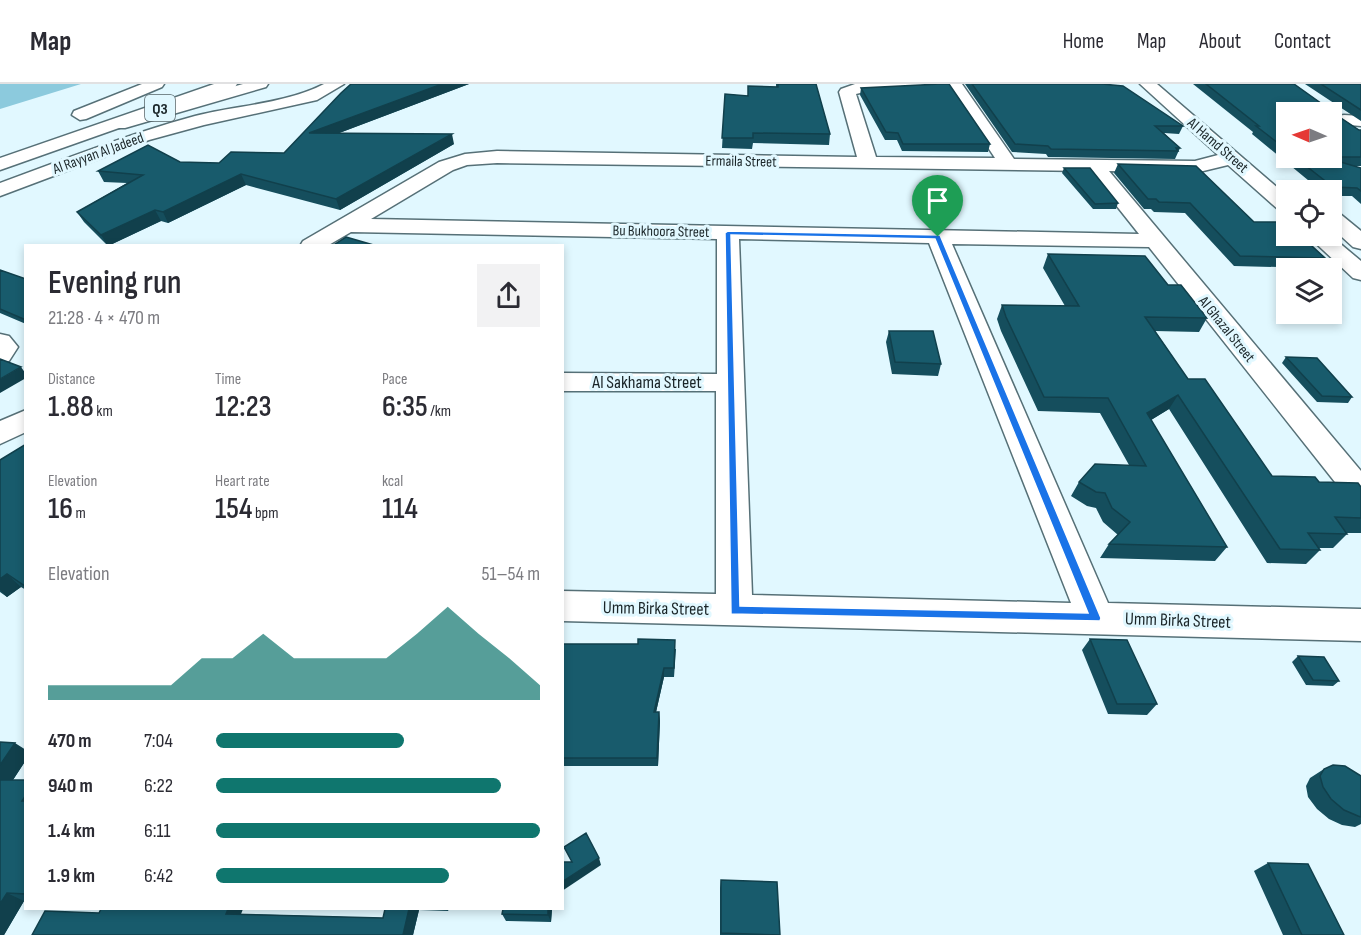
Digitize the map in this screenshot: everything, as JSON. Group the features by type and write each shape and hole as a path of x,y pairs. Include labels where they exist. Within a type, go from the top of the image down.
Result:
{"main road":[{"path":"81,115 156,84"},
{"name":"Q3","path":"60,122 181,84"},
{"name":"Q3","path":"0,164 229,84"},
{"path":"92,132 260,84"},
{"name":"Al Rayyan Al Jadeed","path":"0,190 143,136 201,120 311,97 336,84"},
{"path":"868,162 847,92 862,87 937,84"},
{"path":"954,84 1008,164"},
{"name":"Al Hamd Street","path":"1148,84 1276,197"},
{"name":"Al Hamd Street","path":"1173,84 1191,99"},
{"path":"1353,121 1361,132"},
{"name":"Ermaila Street","path":"314,244 446,166 465,160 497,157 1195,166 1218,163 1230,156"},
{"name":"Al Ghazal Street","path":"1094,165 1361,493"},
{"name":"Ermaila Street","path":"1195,166 1227,172 1259,182"},
{"path":"1342,214 1361,221"},
{"name":"Bu Bukhoora Street","path":"345,225 1156,241"},
{"path":"1342,226 1361,242"},
{"path":"526,244 545,229"},
{"path":"728,233 734,610"},
{"path":"938,237 1096,618"},
{"path":"1330,246 1361,273"},
{"path":"0,342 5,347 0,355"},
{"name":"Al Sakhama Street","path":"564,382 730,383"},
{"path":"0,434 24,420"},
{"name":"Umm Birka Street","path":"564,606 1361,625"}],"shaded area":[{"path":"0,84 81,84 0,109"}],"building":[{"path":"351,84 442,84 309,133 452,134 336,199 241,174 163,212 155,210 101,235 77,212 143,175 98,171 148,145 180,162 219,163 231,152 284,153"},
{"path":"778,84 816,84 830,134 753,133 753,138 722,138 725,94 748,96 748,86 778,87"},
{"path":"949,84 990,144 903,144 898,133 886,132 861,88"},
{"path":"972,84 1123,86 1183,126 1155,126 1180,148 1176,148 1178,151 1051,149 1048,146 1015,144"},
{"path":"1206,84 1294,84 1319,102 1276,102 1276,141 1256,126 1259,126"},
{"path":"1321,84 1361,84 1361,110"},
{"path":"1342,119 1361,130 1361,157 1342,157"},
{"path":"1342,162 1361,168 1361,191 1357,188 1342,187 1342,180 1324,180 1309,168 1342,168"},
{"path":"1118,164 1196,166 1254,222 1276,222 1276,246 1312,246 1325,258 1240,256 1190,203 1159,202 1156,199 1148,199"},
{"path":"1064,168 1090,168 1118,203 1095,204"},
{"path":"346,237 370,244 335,244"},
{"path":"1048,254 1145,256 1168,285 1181,285 1207,318 1145,317 1188,379 1205,379 1272,476 1315,477 1319,482 1358,483 1361,487 1361,518 1335,517 1347,534 1308,533 1320,550 1280,549 1178,395 1147,413 1227,547 1109,544 1130,522 1112,508 1105,493 1096,492 1079,482 1095,464 1146,466 1108,398 1044,397 1002,305 1079,306"},
{"path":"0,270 24,278 24,319 0,309"},
{"path":"889,331 933,331 941,364 895,362"},
{"path":"1286,357 1317,358 1352,397 1322,396"},
{"path":"0,359 21,367 0,379"},
{"path":"24,445 24,585 7,574 0,579 0,460"},
{"path":"638,639 675,640 674,668 664,668 654,712 659,712 657,758 564,758 564,644 638,644"},
{"path":"1090,639 1127,640 1157,704 1117,704"},
{"path":"1298,656 1324,657 1339,681 1313,680"},
{"path":"0,742 15,743 0,765"},
{"path":"1333,765 1345,766 1361,776 1361,817 1344,810 1331,799 1323,787 1320,776 1324,769"},
{"path":"0,780 24,780 22,801 24,801 24,894 7,893 0,904"},
{"path":"586,833 599,858 564,881 564,862 572,862 564,847"},
{"path":"1268,863 1308,864 1344,935 1302,935"},
{"path":"721,880 777,882 780,935 721,933"},
{"path":"100,910 228,910 226,914 383,918 385,910 409,910 403,935 32,935 45,911 99,913"},
{"path":"503,910 548,910 548,915 502,914"}],"route":[{"path":"728,233 938,237 1096,618 734,610 728,233"}]}
